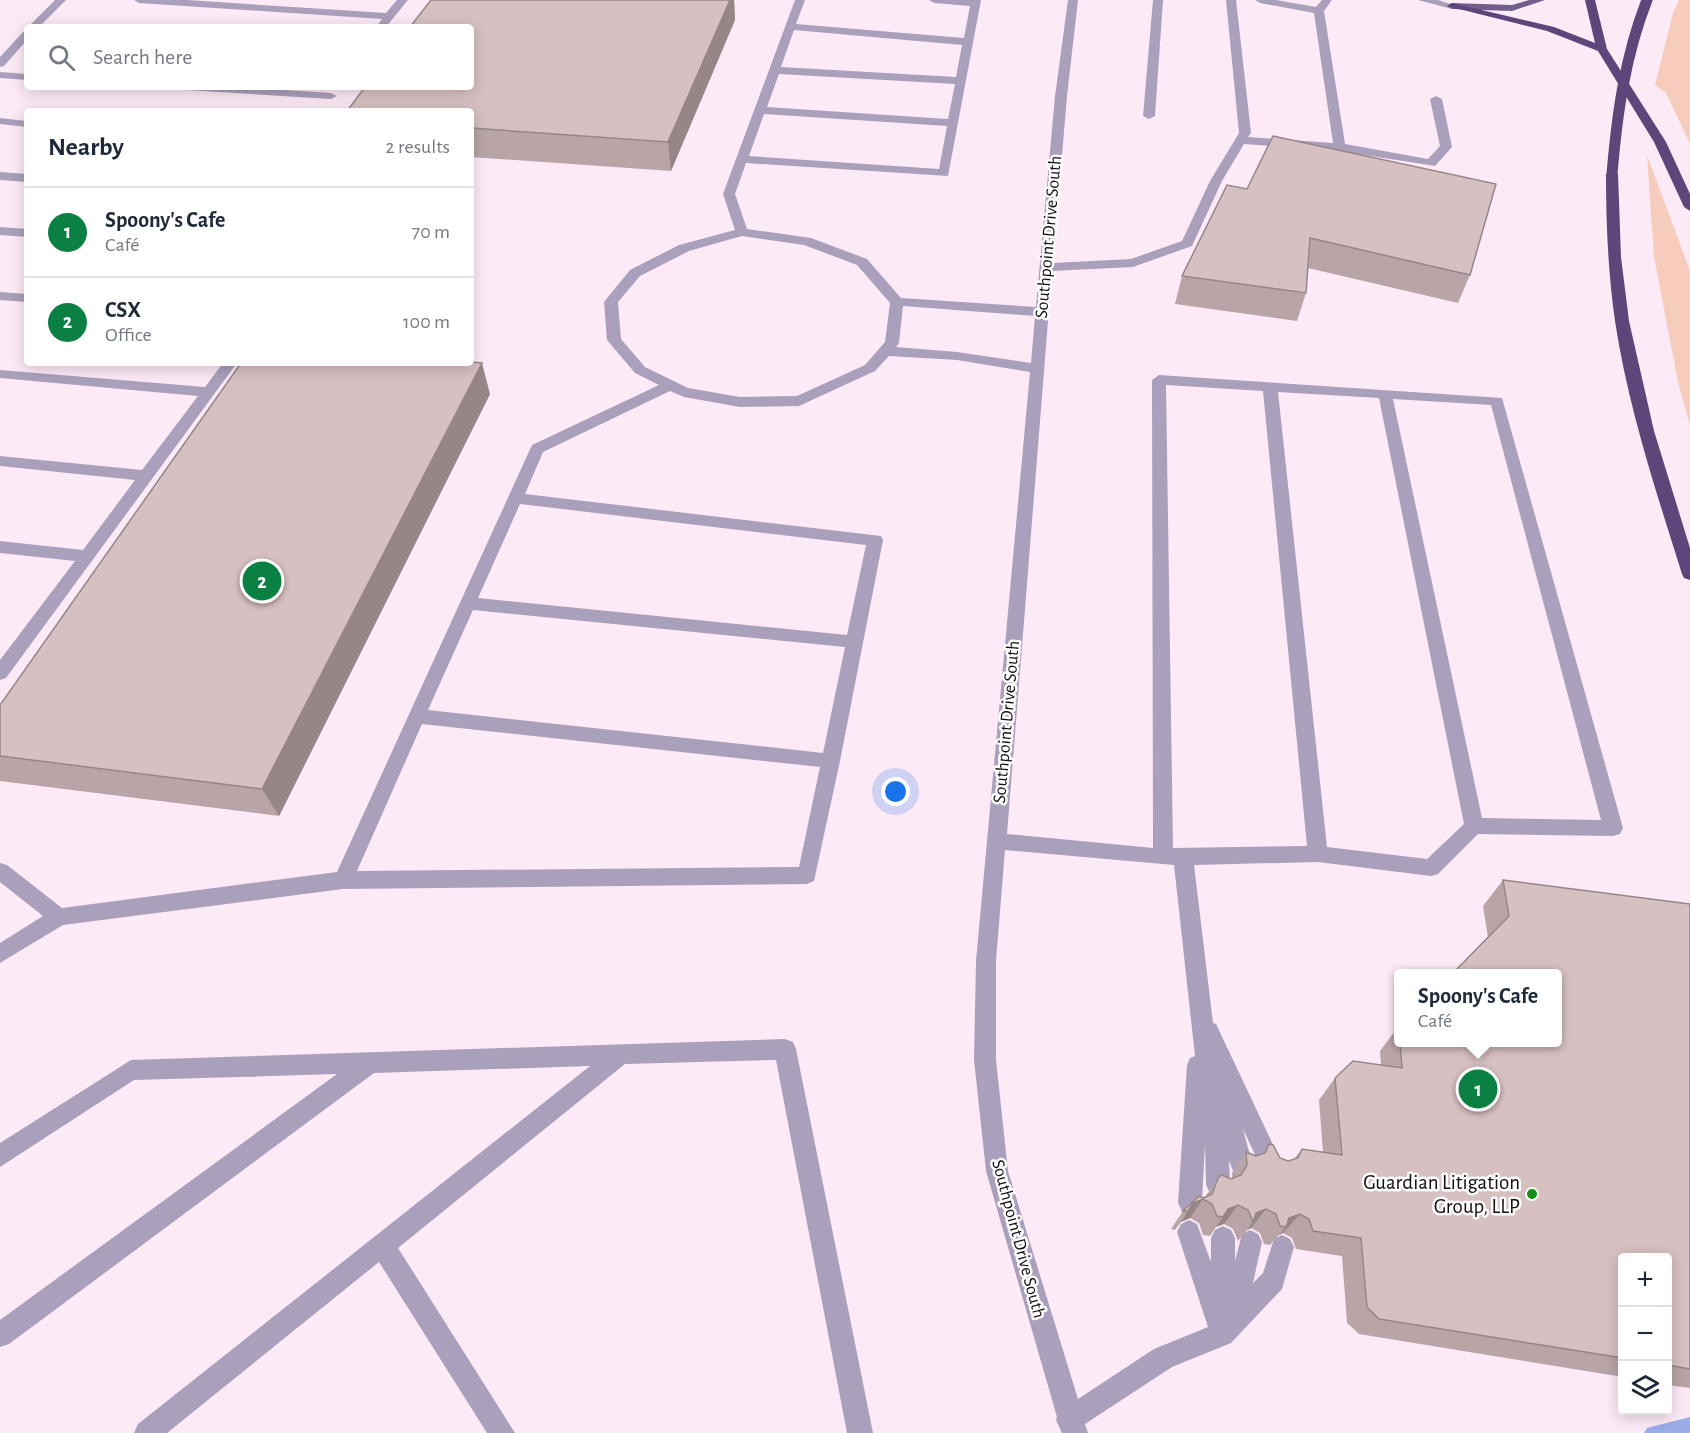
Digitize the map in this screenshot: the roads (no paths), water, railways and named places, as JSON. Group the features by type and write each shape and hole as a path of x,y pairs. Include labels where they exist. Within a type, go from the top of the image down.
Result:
{"highway":[{"path":"1590,0 1602,49 1660,142 1690,207"},
{"path":"1647,0 1639,17 1623,78 1612,174 1617,285 1628,353 1648,442 1690,573"},
{"path":"1452,6 1550,29 1602,49"}],"main road":[{"path":"1452,6 1512,8 1526,6 1540,0"}],"street":[{"path":"36,24 61,0"},
{"path":"139,0 389,16"},
{"path":"383,24 403,0"},
{"path":"742,232 729,194 800,0"},
{"path":"742,159 944,173 976,1 934,0"},
{"name":"Southpoint Drive South","path":"1072,1427 997,1171 985,1060 986,961 1061,96 1073,0"},
{"path":"1149,116 1158,0"},
{"path":"1047,267 1132,263 1187,243 1216,181 1245,133 1231,0"},
{"path":"1260,0 1318,10"},
{"path":"1318,10 1327,0"},
{"path":"1423,0 1452,6"},
{"path":"1318,10 1340,147"},
{"path":"790,27 968,42"},
{"path":"0,64 24,37"},
{"path":"774,70 961,81"},
{"path":"0,75 24,77"},
{"path":"275,90 334,92"},
{"path":"322,108 334,92"},
{"path":"1241,140 1340,147 1431,163 1446,147 1436,99"},
{"path":"760,110 953,123"},
{"path":"0,121 24,124"},
{"path":"0,176 24,178"},
{"path":"0,231 24,233"},
{"path":"897,302 892,343 870,368 798,401 740,402 684,392 640,370 614,340 611,302 635,273 684,248 742,232 806,241 862,262 897,302 1042,312"},
{"path":"0,296 24,298"},
{"path":"884,351 957,356 1038,369"},
{"path":"1,671 228,366"},
{"path":"0,374 209,392"},
{"path":"997,841 1173,857 1318,854 1431,868 1474,826 1613,828 1497,400 1159,380 1173,857 1201,1016 1218,1185"},
{"path":"343,880 537,449 671,386"},
{"path":"1270,387 1318,854"},
{"path":"1385,394 1474,826"},
{"path":"0,461 146,476"},
{"path":"0,954 59,918 343,880 807,876 875,540 516,498"},
{"path":"0,547 86,556"},
{"path":"468,603 855,642"},
{"path":"417,716 831,761"},
{"path":"0,871 59,918"},
{"path":"1201,1016 1240,1163"},
{"path":"1201,1016 1273,1168"},
{"path":"1190,1203 1201,1016"},
{"path":"0,1156 131,1070 785,1050 860,1433"},
{"path":"147,1433 620,1055"},
{"path":"0,1335 370,1062"},
{"path":"1189,1232 1222,1334"},
{"path":"1222,1334 1223,1238"},
{"path":"1222,1334 1244,1276 1250,1242"},
{"path":"382,1245 502,1433"},
{"path":"1072,1427 1162,1358 1222,1334 1273,1280 1282,1247"}],"water":[{"path":"1690,1417 1690,1433 1644,1433 1647,1428"}],"place":[{"name":"CSX","path":"262,581"},
{"name":"Spoony's Cafe","path":"1478,1089"},
{"name":"Guardian Litigation Group, LLP","path":"1532,1194"}]}
